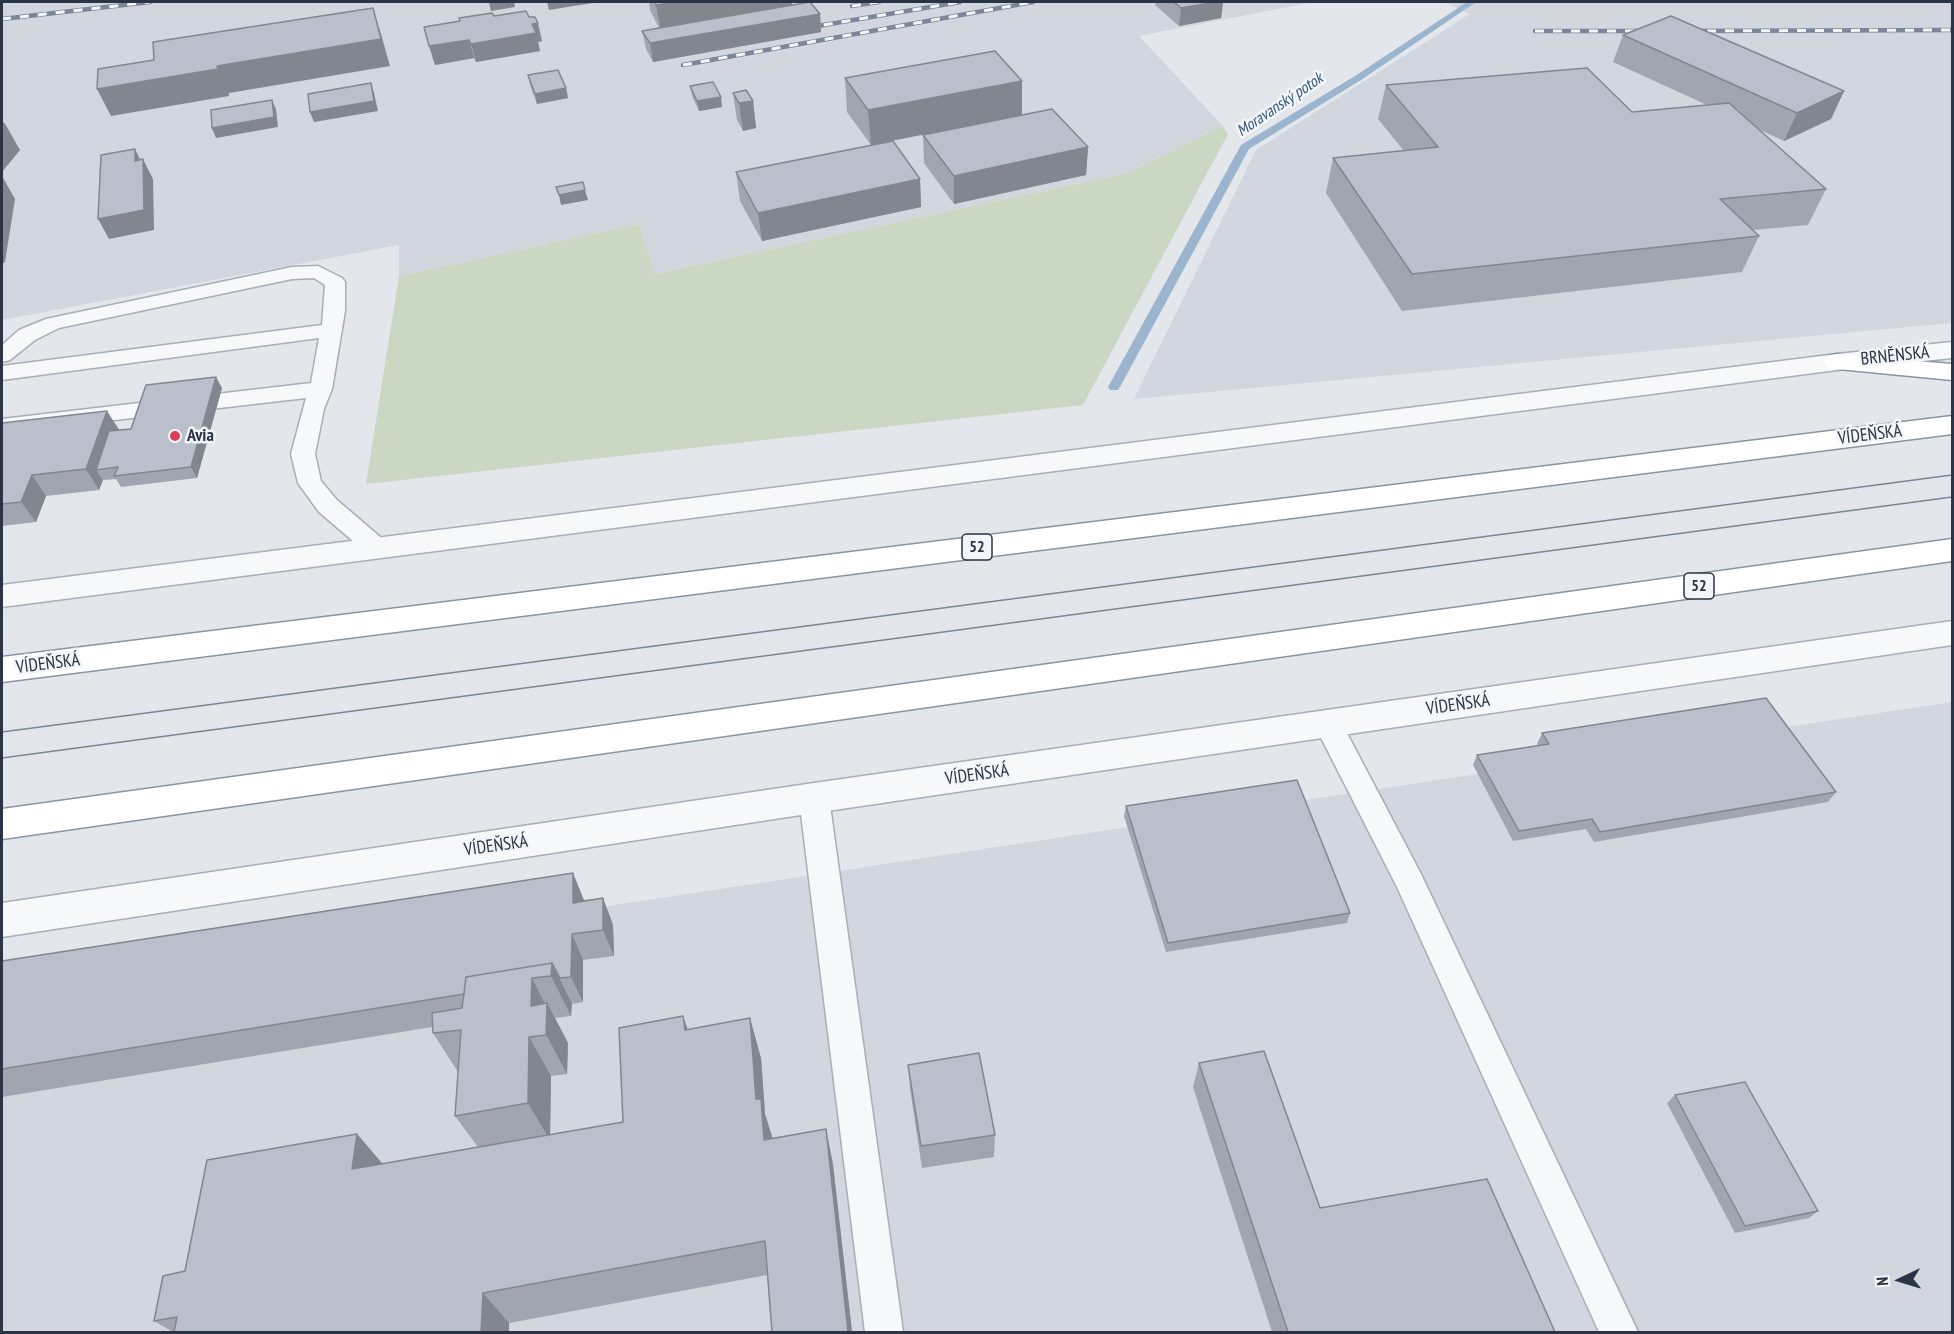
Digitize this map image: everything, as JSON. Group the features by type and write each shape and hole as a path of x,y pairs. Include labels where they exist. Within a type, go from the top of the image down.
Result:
{"highway":[{"path":"1836,362 1953,372"},
{"name":"VÍDEŇSKÁ","path":"2,670 1953,425"},
{"name":"52","path":"2,824 1953,550"}],"street":[{"name":"BRNĚNSKÁ","path":"1836,362 1953,350"},
{"path":"2,596 1836,362"},
{"name":"VÍDEŇSKÁ","path":"2,920 814,798 1953,633"}],"lane":[{"path":"2,355 27,335 53,323 292,273 318,272 335,282 335,311 321,389 313,409 303,454 310,483 328,506 376,548"},
{"path":"2,373 332,330"},
{"path":"2,426 321,389"},
{"path":"1328,724 1410,883 1619,1332"},
{"path":"814,798 884,1332"}],"shaded area":[{"path":"2,2 1308,3 1139,36 1223,126 1128,173 653,274 639,224 399,276 399,245 2,320"},
{"path":"1444,2 1952,2 1952,323 1134,399 1256,150 1470,14"},
{"path":"1952,702 1952,1332 2,1332 2,998"}],"green space":[{"path":"1223,126 1228,134 1083,405 366,484 399,276 639,224 654,274 1128,173"}],"building":[{"path":"655,2 675,2 656,5"},
{"path":"810,2 820,14 650,43 642,31"},
{"path":"1174,2 1216,2 1181,8"},
{"path":"373,8 381,39 217,66 218,69 97,89 98,69 154,60 153,42"},
{"path":"526,11 529,17 535,17 538,23 532,24 536,33 471,44 469,40 429,46 424,27 460,21 459,18"},
{"path":"1671,16 1844,91 1797,113 1623,35"},
{"path":"995,51 1022,81 868,110 845,78"},
{"path":"1587,68 1632,112 1729,103 1826,189 1720,199 1759,236 1412,274 1333,158 1438,147 1386,85"},
{"path":"558,70 566,88 535,94 528,75"},
{"path":"713,82 721,97 697,101 690,86"},
{"path":"371,83 374,101 310,112 308,94"},
{"path":"746,90 753,101 739,103 733,93"},
{"path":"272,100 274,117 212,128 211,110"},
{"path":"1052,109 1088,147 954,176 923,135"},
{"path":"893,141 920,179 758,213 736,172"},
{"path":"135,149 135,161 143,159 144,210 98,219 101,155"},
{"path":"583,182 585,190 559,195 556,187"},
{"path":"216,377 191,467 114,476 118,467 96,470 109,431 131,429 146,385"},
{"path":"107,411 86,469 32,475 21,502 2,504 2,423"},
{"path":"1766,698 1836,792 1600,832 1592,819 1519,831 1477,755 1549,744 1542,733"},
{"path":"1297,780 1350,913 1168,943 1126,806"},
{"path":"573,873 573,903 603,898 603,930 572,934 571,977 560,978 552,963 466,977 464,994 2,1069 2,961"},
{"path":"552,963 551,976 532,978 531,1006 547,1003 546,1035 529,1037 528,1103 455,1116 461,1030 433,1033 432,1013 462,1008 466,977"},
{"path":"683,1016 685,1030 750,1018 756,1099 761,1099 764,1140 826,1129 848,1332 772,1332 765,1241 483,1293 481,1332 174,1332 177,1317 154,1321 163,1276 185,1271 207,1160 357,1134 352,1169 623,1122 619,1028"},
{"path":"1264,1051 1320,1208 1487,1179 1555,1332 1288,1332 1199,1063"},
{"path":"979,1053 995,1135 921,1146 908,1065"},
{"path":"1745,1082 1818,1211 1745,1226 1675,1095"}],"waterway":[{"name":"Moravanský potok","path":"1114,387 1245,147 1358,78 1472,2"}],"tram line":[{"path":"2,732 1952,475"},
{"path":"2,758 1952,497"}],"railway":[{"path":"2,19 150,2"},
{"path":"852,6 879,2"},
{"path":"806,28 960,2"},
{"path":"683,65 1033,2"},
{"path":"1689,31 1952,30"},
{"path":"1535,31 1650,31"}],"place":[{"name":"Avia","path":"175,436"}]}
